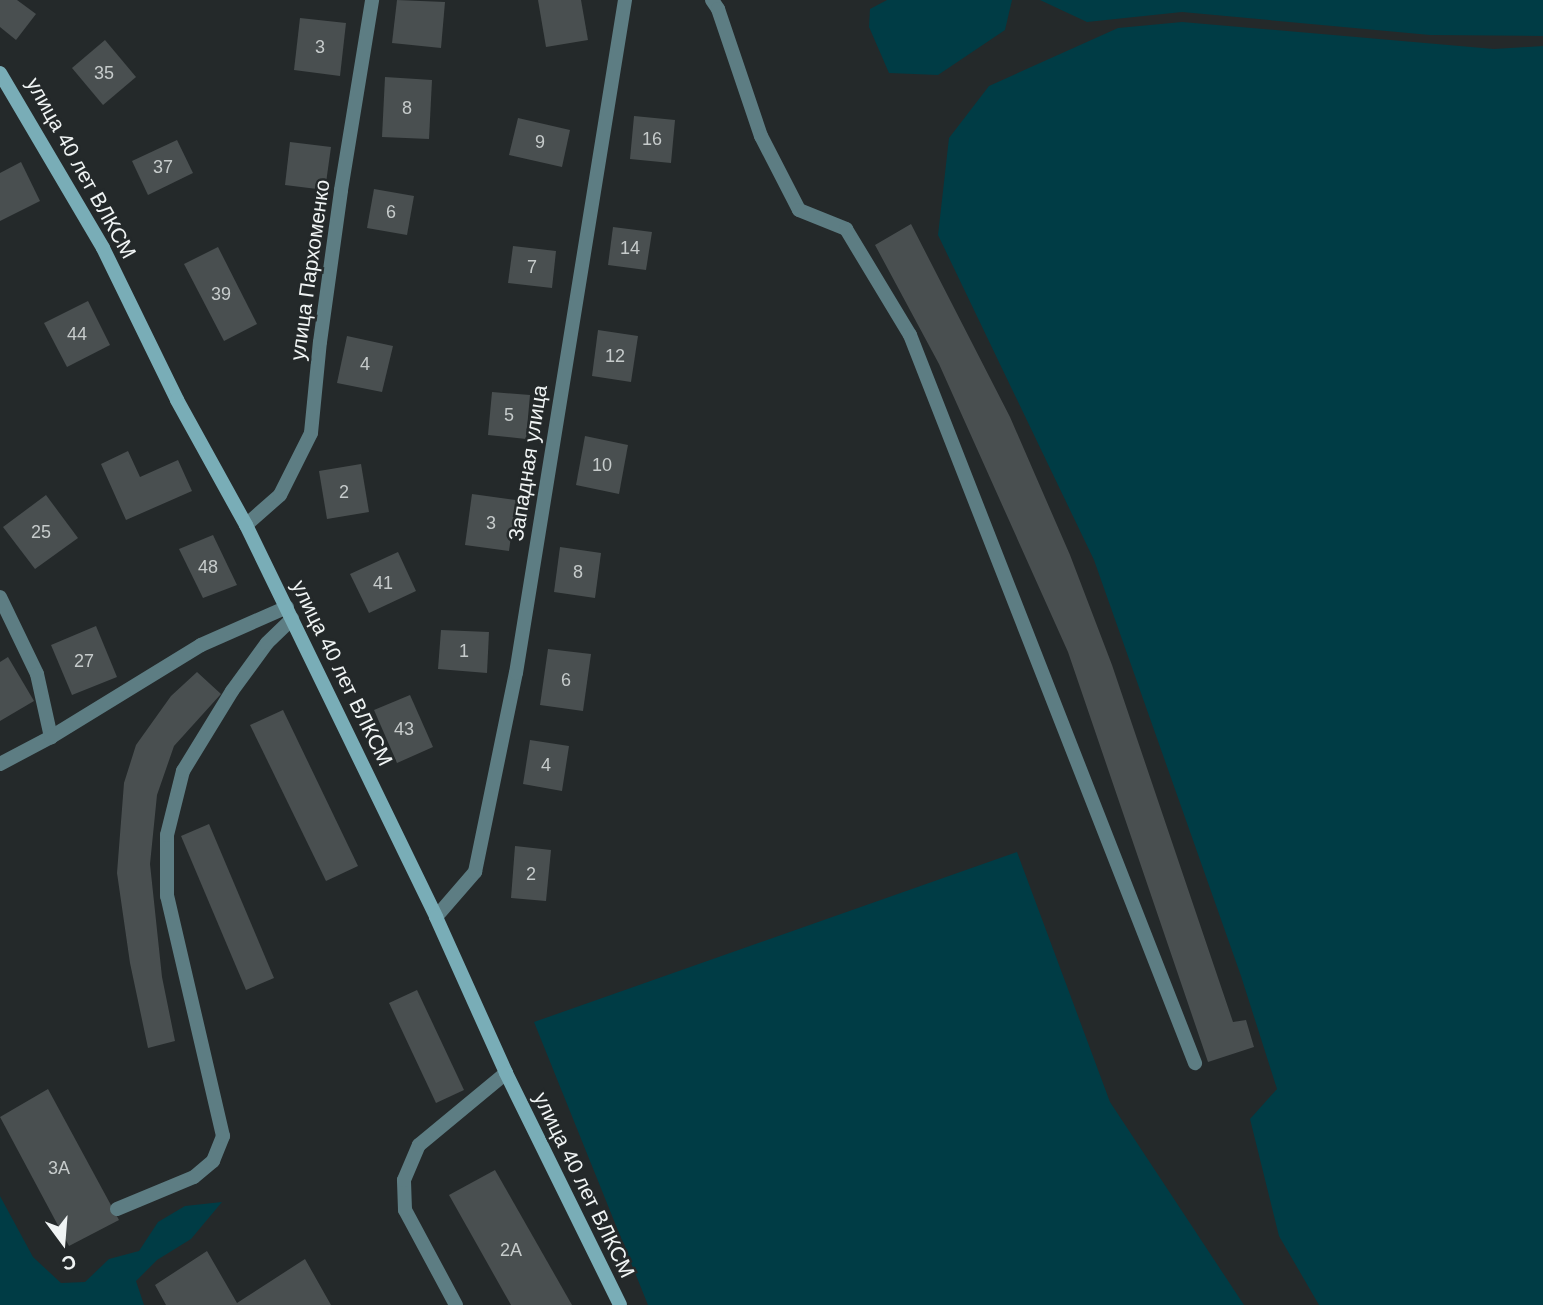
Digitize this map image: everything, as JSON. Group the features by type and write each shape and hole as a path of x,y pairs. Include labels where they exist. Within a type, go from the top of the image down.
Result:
{"street":[{"name":"улица Пархоменко","path":"246,525 280,495 311,433 341,190 372,0"},
{"name":"Западная улица","path":"436,917 475,872 478,859 516,673 625,0"},
{"path":"712,0 718,9 761,136 799,211 846,229 910,335 1195,1063"},
{"name":"улица 40 лет ВЛКСМ","path":"0,73 103,248 177,400 246,525 436,917 506,1073 620,1305"},
{"path":"0,597 37,674 51,737"},
{"path":"0,764 51,737 201,645 290,613"},
{"path":"117,1209 194,1177 213,1161 223,1136 167,896 167,835 183,771 232,691 290,613"},
{"path":"456,1305 405,1210 404,1180 419,1145 506,1073"}],"shaded area":[{"path":"887,0 1012,0 1005,30 938,75 889,73 869,27 870,9"},
{"path":"1040,0 1543,0 1543,36 1430,35 1182,12 1087,22"},
{"path":"1182,22 1494,49 1543,46 1543,1305 1319,1305 1279,1236 1250,1119 1277,1089 1241,976 1094,560 938,235 949,138 989,86 1118,28"},
{"path":"1017,852 1110,1102 1244,1305 648,1305 534,1022"},
{"path":"0,1196 33,1257 61,1283 85,1282 109,1259 139,1251 158,1222 185,1206 222,1202 191,1239 157,1260 136,1281 144,1305 0,1305"}],"building":[{"path":"0,0 17,0 36,14 16,40 0,27"},
{"path":"397,0 445,2 441,48 392,43"},
{"path":"538,0 581,0 588,40 546,47"},
{"path":"300,18 346,23 340,76 294,70"},
{"path":"105,40 136,77 103,105 72,68"},
{"path":"385,77 432,80 429,139 382,137"},
{"path":"634,116 675,120 671,163 630,159"},
{"path":"518,118 570,130 562,167 509,155"},
{"path":"177,140 193,173 148,195 132,161"},
{"path":"290,142 331,147 325,190 285,185"},
{"path":"21,162 40,201 0,221 0,173"},
{"path":"374,189 414,196 407,235 367,228"},
{"path":"911,224 1010,417 1070,555 1112,665 1233,1022 1246,1020 1254,1047 1208,1062 1068,652 939,364 875,245"},
{"path":"613,227 652,232 646,270 608,265"},
{"path":"513,246 556,251 552,288 508,283"},
{"path":"218,247 257,324 224,341 184,264"},
{"path":"88,301 110,345 67,367 44,323"},
{"path":"598,330 638,336 631,382 592,376"},
{"path":"347,336 393,346 382,392 337,383"},
{"path":"492,392 530,395 526,439 488,435"},
{"path":"585,436 628,445 619,494 576,485"},
{"path":"128,451 140,477 178,460 192,491 126,520 101,464"},
{"path":"361,464 369,512 327,519 319,471"},
{"path":"472,494 516,500 509,551 465,545"},
{"path":"46,495 78,538 35,569 3,527"},
{"path":"213,535 237,585 203,598 179,549"},
{"path":"560,547 601,553 595,598 554,592"},
{"path":"398,552 416,591 369,613 350,574"},
{"path":"96,626 117,677 72,695 51,645"},
{"path":"441,630 489,632 487,673 438,669"},
{"path":"548,649 591,654 583,711 540,705"},
{"path":"8,657 34,701 0,721 0,662"},
{"path":"197,672 221,694 174,746 157,795 150,864 162,977 175,1041 148,1048 130,963 117,873 124,783 136,745 171,696"},
{"path":"410,695 433,747 397,763 374,710"},
{"path":"283,710 358,866 326,881 250,725"},
{"path":"530,740 569,746 562,791 523,784"},
{"path":"209,824 274,978 246,990 181,836"},
{"path":"515,846 551,850 546,901 511,898"},
{"path":"417,990 464,1090 436,1103 389,1003"},
{"path":"48,1089 119,1220 69,1246 0,1117"},
{"path":"495,1170 572,1305 511,1305 449,1195"},
{"path":"207,1251 237,1303 305,1259 331,1305 166,1305 155,1285"}]}
